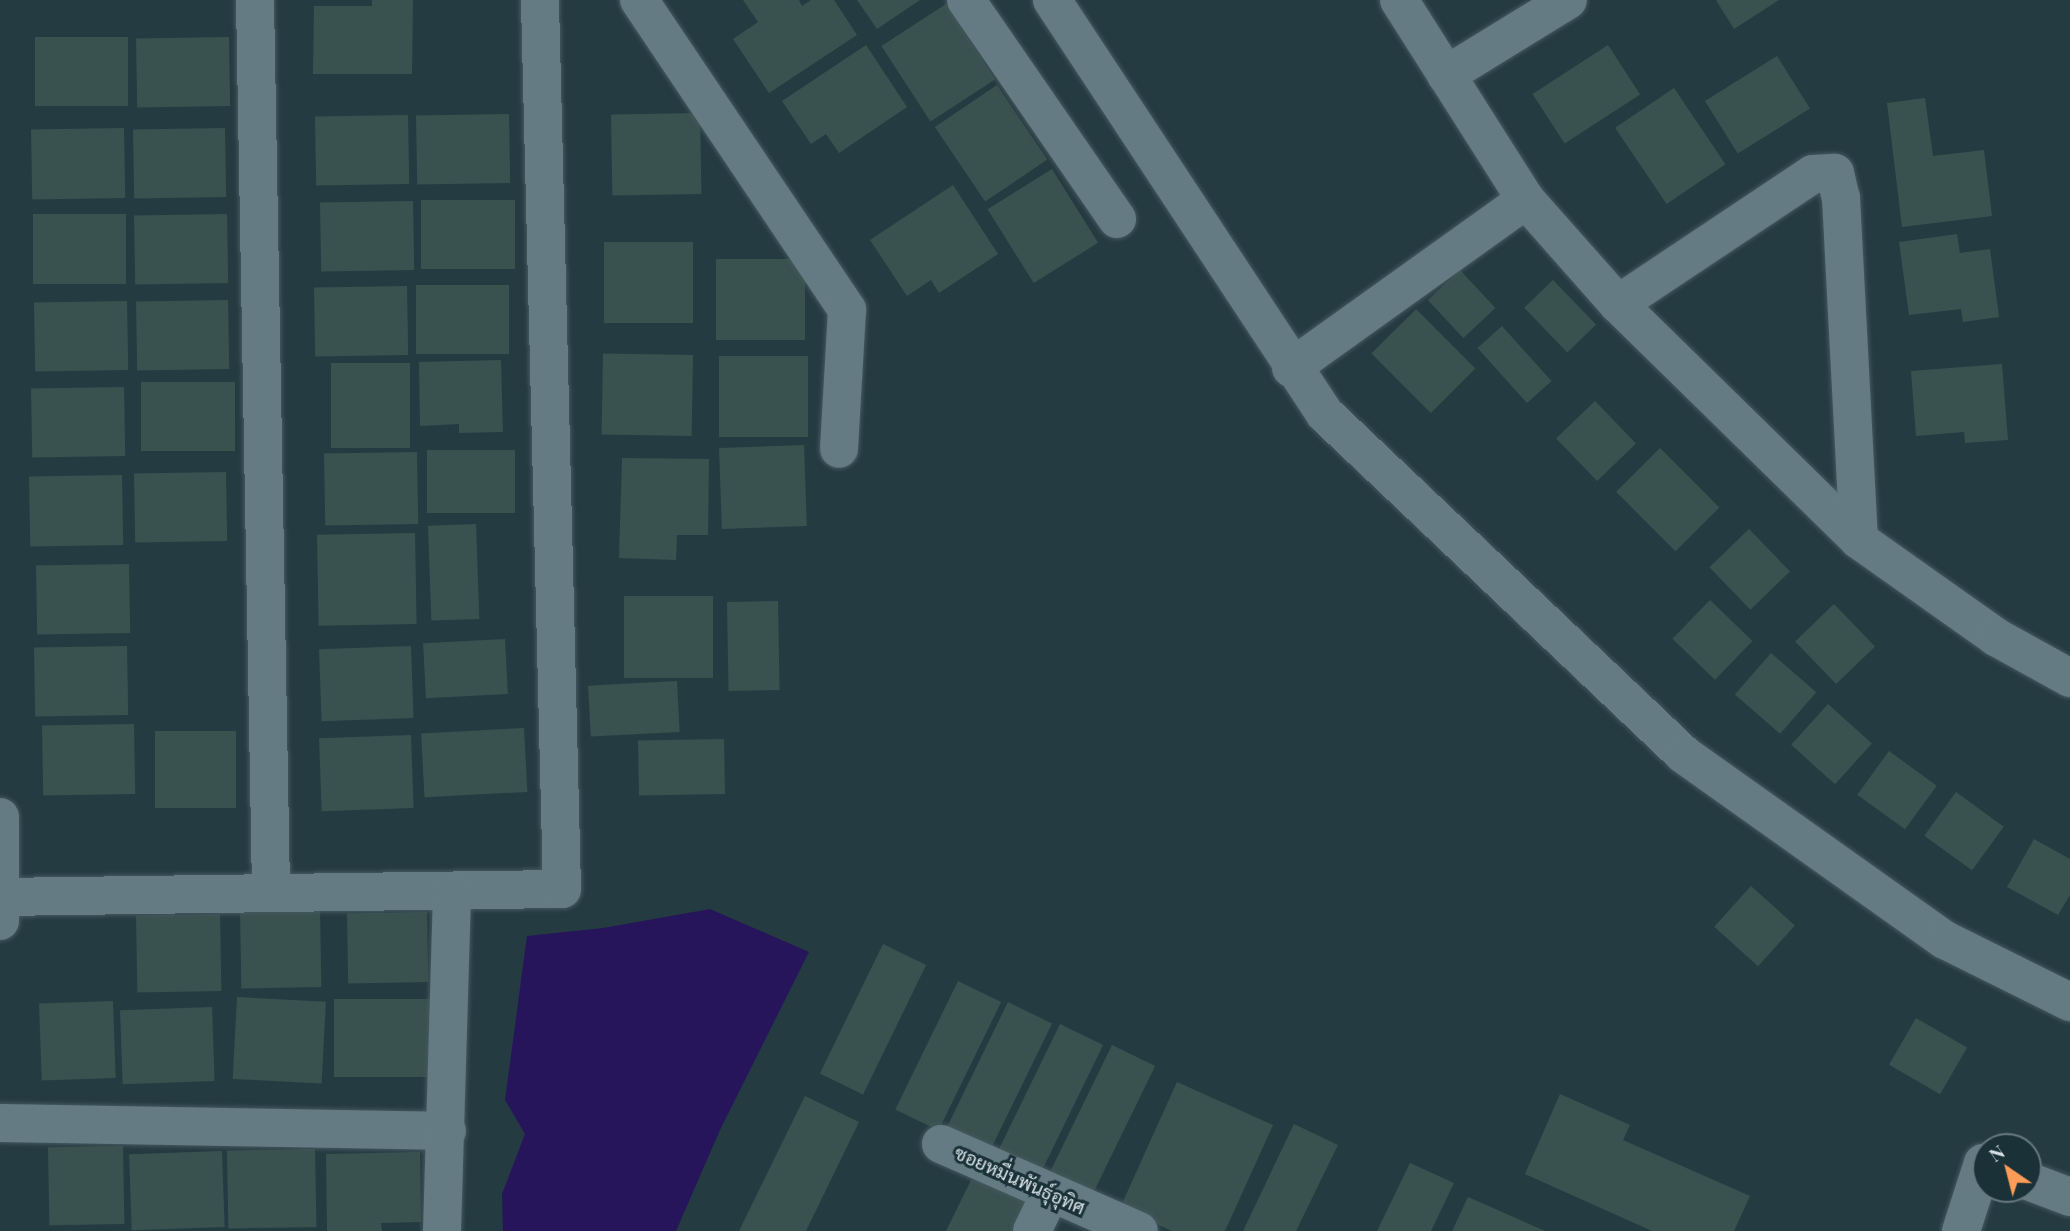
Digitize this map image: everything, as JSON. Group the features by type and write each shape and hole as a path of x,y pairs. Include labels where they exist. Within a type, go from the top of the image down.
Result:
{"street":[{"path":"255,0 271,893"},
{"path":"0,817 1,905 271,893 562,889 540,0"},
{"path":"639,0 847,310 839,449"},
{"path":"966,0 1117,219"},
{"path":"1052,0 1291,368 1325,414 1683,754 1945,940 2070,1002"},
{"path":"1399,0 1526,200 1618,304 1859,540 1996,637 2070,678"},
{"path":"1446,75 1568,0"},
{"path":"1618,304 1813,174 1835,173 1841,198 1859,540"},
{"path":"1291,368 1526,200"},
{"path":"442,1231 452,891"},
{"path":"0,1123 447,1131"},
{"name":"ซอยหมื่นพันธุ์อุทิศ","path":"940,1144 1049,1194 1139,1231"},
{"path":"2042,1186 2070,1197"},
{"path":"1032,1231 1049,1194"},
{"path":"1961,1231 1972,1197"}],"shaded area":[{"path":"710,909 809,952 720,1130 676,1231 503,1231 502,1194 525,1134 505,1100 527,936 603,928"}],"building":[{"path":"372,0 413,0 412,74 313,74 314,6 372,6"},
{"path":"743,0 799,0 802,6 811,0 834,0 857,35 769,93 733,39 758,22"},
{"path":"857,0 920,0 877,29"},
{"path":"1716,0 1779,0 1734,29"},
{"path":"946,4 995,79 930,121 881,46"},
{"path":"35,37 128,37 128,106 35,106"},
{"path":"229,37 230,106 137,108 136,39"},
{"path":"866,45 907,107 839,153 826,134 811,144 782,101"},
{"path":"1608,45 1640,94 1565,143 1533,94"},
{"path":"1777,56 1810,109 1738,154 1705,101"},
{"path":"997,85 1047,160 985,202 935,127"},
{"path":"1674,88 1725,164 1667,204 1615,128"},
{"path":"1925,98 1933,156 1984,150 1992,216 1902,227 1887,103"},
{"path":"700,113 701,194 612,196 611,115"},
{"path":"509,114 510,183 417,185 416,116"},
{"path":"408,115 409,184 316,186 315,117"},
{"path":"124,128 125,198 32,200 31,130"},
{"path":"225,128 226,197 134,199 133,130"},
{"path":"1052,169 1098,243 1034,283 988,209"},
{"path":"953,185 998,254 939,293 931,280 907,296 870,240"},
{"path":"421,200 515,200 515,269 421,269"},
{"path":"413,201 414,270 321,272 320,203"},
{"path":"33,214 126,214 126,284 33,284"},
{"path":"227,214 228,283 135,285 134,216"},
{"path":"1957,234 1960,253 1990,249 1999,317 1963,322 1961,309 1909,315 1899,242"},
{"path":"604,242 693,242 693,323 604,323"},
{"path":"716,259 805,259 805,340 716,340"},
{"path":"1460,270 1495,308 1463,338 1428,300"},
{"path":"1553,280 1596,325 1567,352 1524,308"},
{"path":"416,285 509,285 509,354 416,354"},
{"path":"407,286 408,355 315,357 314,288"},
{"path":"228,300 229,369 137,371 136,302"},
{"path":"127,301 128,370 35,372 34,303"},
{"path":"1416,309 1475,368 1431,413 1371,354"},
{"path":"1502,326 1552,381 1527,403 1477,348"},
{"path":"603,353 693,355 692,436 602,434"},
{"path":"719,356 808,356 808,437 719,437"},
{"path":"501,360 503,432 459,433 459,424 420,426 419,362"},
{"path":"331,363 410,363 410,448 331,448"},
{"path":"2002,364 2008,440 1965,443 1964,432 1916,436 1911,371"},
{"path":"141,382 235,382 235,451 141,451"},
{"path":"124,387 125,456 32,458 31,389"},
{"path":"1595,401 1636,443 1597,481 1556,439"},
{"path":"804,445 807,526 722,529 719,448"},
{"path":"1660,448 1719,507 1676,551 1616,492"},
{"path":"427,450 515,450 515,513 427,513"},
{"path":"417,452 418,524 325,526 324,454"},
{"path":"622,458 709,459 708,535 677,535 676,560 619,558"},
{"path":"226,472 227,541 135,543 134,474"},
{"path":"122,475 123,545 30,547 29,477"},
{"path":"476,524 479,619 431,621 428,526"},
{"path":"1749,529 1790,571 1750,610 1709,567"},
{"path":"415,533 417,624 319,626 317,535"},
{"path":"129,564 130,633 37,635 36,566"},
{"path":"624,596 713,596 713,678 624,678"},
{"path":"1710,600 1752,641 1715,680 1672,639"},
{"path":"778,601 780,690 729,691 727,602"},
{"path":"1834,604 1875,646 1836,684 1795,642"},
{"path":"505,639 508,694 426,698 423,643"},
{"path":"127,646 128,715 35,717 34,648"},
{"path":"411,646 414,718 322,721 319,649"},
{"path":"1771,653 1816,692 1780,734 1735,695"},
{"path":"677,681 680,732 591,737 588,686"},
{"path":"1828,704 1872,743 1835,784 1791,745"},
{"path":"134,724 135,794 43,796 42,726"},
{"path":"524,728 527,792 424,797 421,733"},
{"path":"155,731 236,731 236,808 155,808"},
{"path":"411,735 414,808 322,811 319,738"},
{"path":"724,739 725,794 639,795 638,741"},
{"path":"1889,751 1937,786 1905,829 1857,795"},
{"path":"1956,792 2004,827 1972,870 1924,836"},
{"path":"2034,839 2070,859 2070,895 2058,915 2007,887"},
{"path":"1751,886 1795,925 1758,966 1714,927"},
{"path":"320,909 321,987 241,988 240,910"},
{"path":"427,912 428,982 348,983 347,913"},
{"path":"220,914 221,991 137,992 136,915"},
{"path":"883,944 926,965 863,1094 820,1073"},
{"path":"958,981 1001,1002 938,1131 895,1110"},
{"path":"237,997 326,1002 322,1084 233,1079"},
{"path":"334,999 430,999 430,1077 334,1077"},
{"path":"113,1001 116,1078 42,1081 39,1004"},
{"path":"1008,1002 1052,1023 989,1153 945,1131"},
{"path":"212,1007 215,1081 123,1084 120,1010"},
{"path":"1916,1018 1967,1048 1940,1094 1889,1065"},
{"path":"1060,1024 1103,1045 1040,1174 997,1153"},
{"path":"1112,1045 1155,1066 1092,1195 1049,1174"},
{"path":"1177,1082 1273,1125 1225,1231 1172,1231 1120,1208"},
{"path":"1560,1094 1630,1125 1623,1140 1750,1196 1734,1231 1652,1231 1525,1174"},
{"path":"805,1096 859,1122 806,1231 739,1231"},
{"path":"1294,1124 1338,1145 1296,1231 1243,1231"},
{"path":"123,1146 124,1224 49,1225 48,1147"},
{"path":"315,1149 316,1227 228,1229 227,1151"},
{"path":"222,1151 225,1227 132,1230 129,1154"},
{"path":"420,1152 421,1222 381,1223 382,1231 327,1231 326,1154"},
{"path":"1410,1163 1454,1183 1431,1231 1377,1231"},
{"path":"973,1176 1028,1202 1014,1231 946,1231"},
{"path":"1468,1197 1545,1231 1452,1231"}]}
